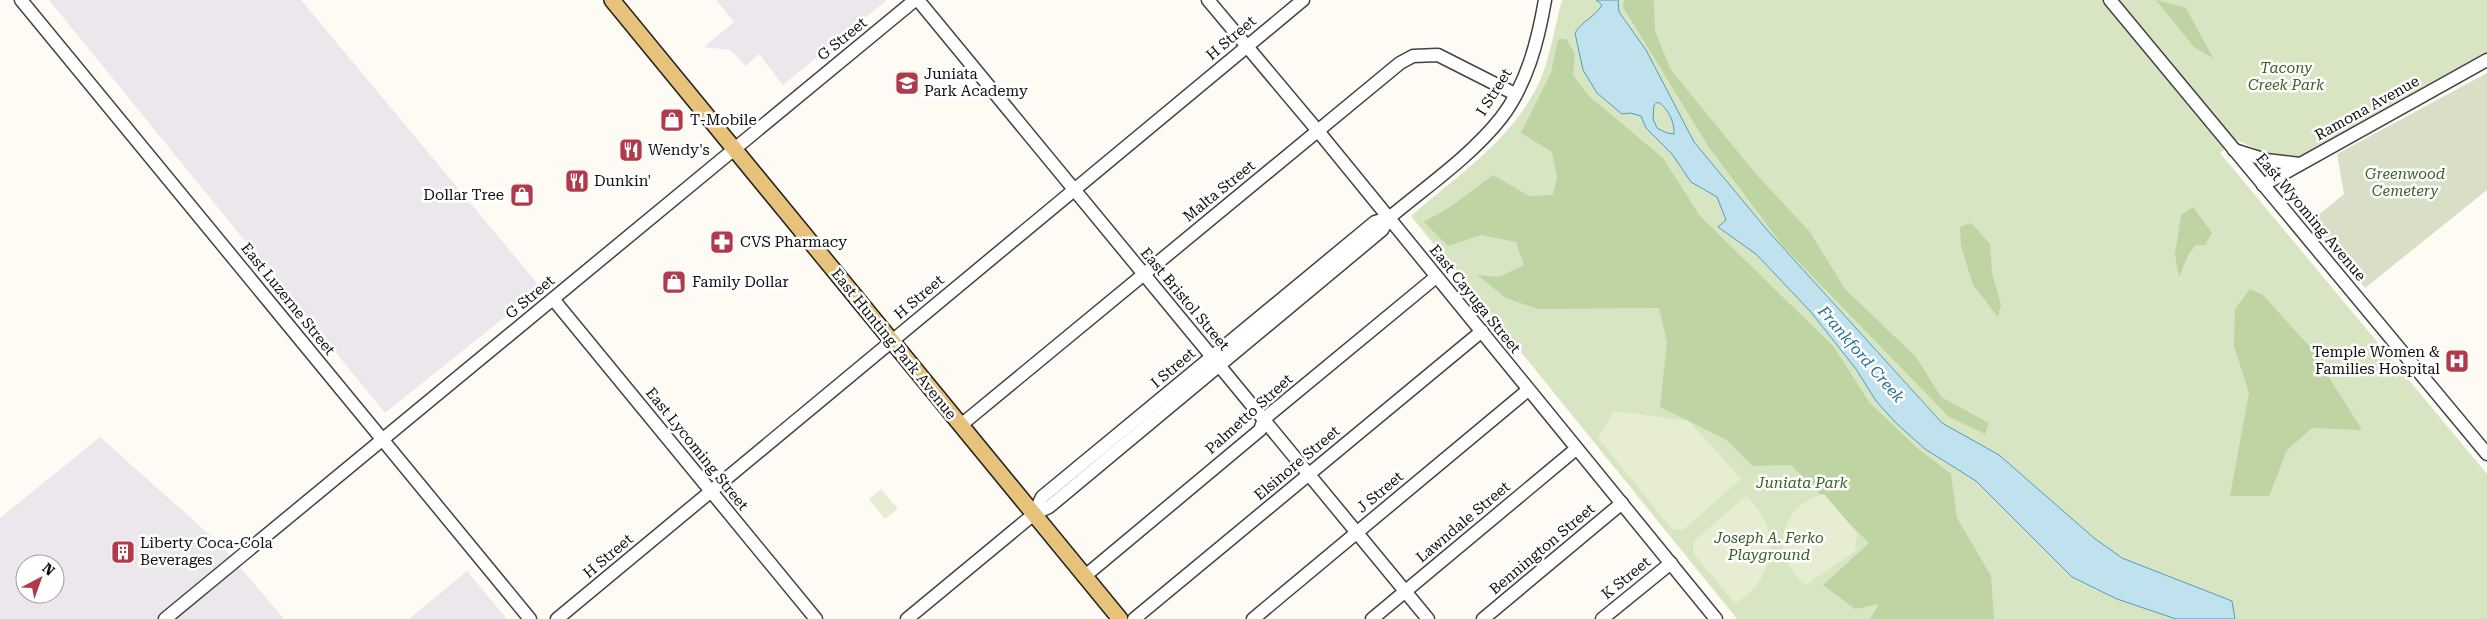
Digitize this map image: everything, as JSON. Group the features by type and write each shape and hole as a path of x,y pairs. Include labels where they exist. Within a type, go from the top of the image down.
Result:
{"main road":[{"name":"East Hunting Park Avenue","path":"612,0 1120,619"}],"street":[{"name":"East Luzerne Street","path":"21,0 530,619"},
{"name":"G Street","path":"166,619 734,148 916,0"},
{"name":"East Bristol Street","path":"916,0 1428,619"},
{"name":"East Cayuga Street","path":"1208,0 1318,131 1716,619"},
{"name":"H Street","path":"557,619 1303,0"},
{"name":"I Street","path":"907,619 1034,514 1042,497 1216,361 1375,222 1389,218 1477,145 1502,116 1531,61 1545,0"},
{"name":"East Wyoming Avenue","path":"2110,0 2487,454"},
{"name":"Malta Street","path":"961,425 1400,63 1413,56 1438,55 1515,94"},
{"name":"Ramona Avenue","path":"2263,185 2487,60"},
{"path":"2234,150 2266,160 2300,164"},
{"name":"Palmetto Street","path":"1085,576 1260,430 1264,419 1436,277"},
{"name":"East Lycoming Street","path":"553,299 816,619"},
{"name":"Elsinore Street","path":"1134,619 1482,331"},
{"name":"J Street","path":"1253,619 1528,390"},
{"name":"Lawndale Street","path":"1372,619 1576,449"},
{"name":"Bennington Street","path":"1483,619 1622,503"},
{"name":"K Street","path":"1602,619 1671,563"}],"shaded area":[{"path":"49,0 301,0 541,288 385,413"},
{"path":"716,0 887,0 783,85 759,54 746,66 730,50 704,47 734,22"},
{"path":"100,437 221,545 284,619 0,619 0,518"},
{"path":"467,571 507,619 409,619"}],"green space":[{"path":"1562,0 2487,0 2487,55 2296,160 2276,158 2237,140 2220,153 2487,474 2487,619 1737,619 1411,216 1489,150 1522,112 1535,90 1545,67"},
{"path":"1624,0 1654,0 1655,31 1671,70 1755,173 1810,232 1845,289 1916,357 1941,397 1989,423 1985,434 1949,417 1782,245 1708,146 1623,7"},
{"path":"2156,0 2186,8 2213,58 2194,47"},
{"path":"1558,39 1566,39 1575,53 1573,75 1589,96 1663,158 1700,216 1834,347 1869,402 1916,447 1951,474 1957,518 1991,576 1994,619 1870,619 1879,604 1855,609 1823,585 1869,543 1791,465 1753,466 1727,440 1660,407 1667,342 1659,308 1538,309 1506,298 1477,275 1499,277 1524,265 1516,242 1481,235 1448,246 1424,222 1450,207 1493,175 1529,196 1553,195 1557,178 1552,152 1521,133 1551,73"},
{"name":"Greenwood Cemetery","path":"2487,73 2487,190 2365,288 2311,221 2344,194 2337,154"},
{"path":"2193,207 2212,233 2205,245 2196,245 2188,255 2179,277 2175,254 2181,215"},
{"path":"1971,223 1990,244 1992,273 2001,305 1998,317 1973,285 1961,246 1960,227"},
{"path":"2250,289 2263,295 2310,347 2362,430 2312,428 2287,450 2269,496 2230,496 2249,393 2234,346 2235,309"},
{"path":"1614,411 1689,421 1741,479 1683,530 1672,529 1598,438"},
{"path":"881,489 898,509 885,519 869,499"},
{"path":"1824,494 1857,533 1855,551 1806,585 1794,574 1787,561 1783,547 1784,534 1788,521 1797,509 1809,500"},
{"name":"Joseph A. Ferko Playground","path":"1746,496 1758,509 1765,522 1770,552 1760,581 1749,593 1735,603 1693,553 1694,541"}],"water":[{"name":"Frankford Creek","path":"1596,0 1618,0 1619,12 1646,50 1694,142 1768,231 1942,423 1999,455 2094,538 2122,558 2232,601 2235,619 2176,619 2117,599 2072,577 1976,481 1925,449 1896,423 1876,401 1856,369 1810,311 1756,254 1718,227 1726,220 1717,197 1691,182 1672,154 1646,128 1641,116 1630,113 1622,114 1597,93 1583,70 1575,33 1602,5","holes":["1658,102 1672,120 1674,134 1657,128 1653,119 1654,105"]}],"place":[{"name":"Juniata Park Academy","path":"907,83"},
{"name":"T-Mobile","path":"672,120"},
{"name":"Wendy's","path":"631,150"},
{"name":"Dunkin'","path":"577,181"},
{"name":"Dollar Tree","path":"522,195"},
{"name":"CVS Pharmacy","path":"722,242"},
{"name":"Family Dollar","path":"674,282"},
{"name":"Temple Women & Families Hospital","path":"2457,361"},
{"name":"Liberty Coca-Cola Beverages","path":"123,552"}],"park label":[{"name":"Tacony Creek Park","path":"2286,76"},
{"name":"Juniata Park","path":"1802,483"}]}
